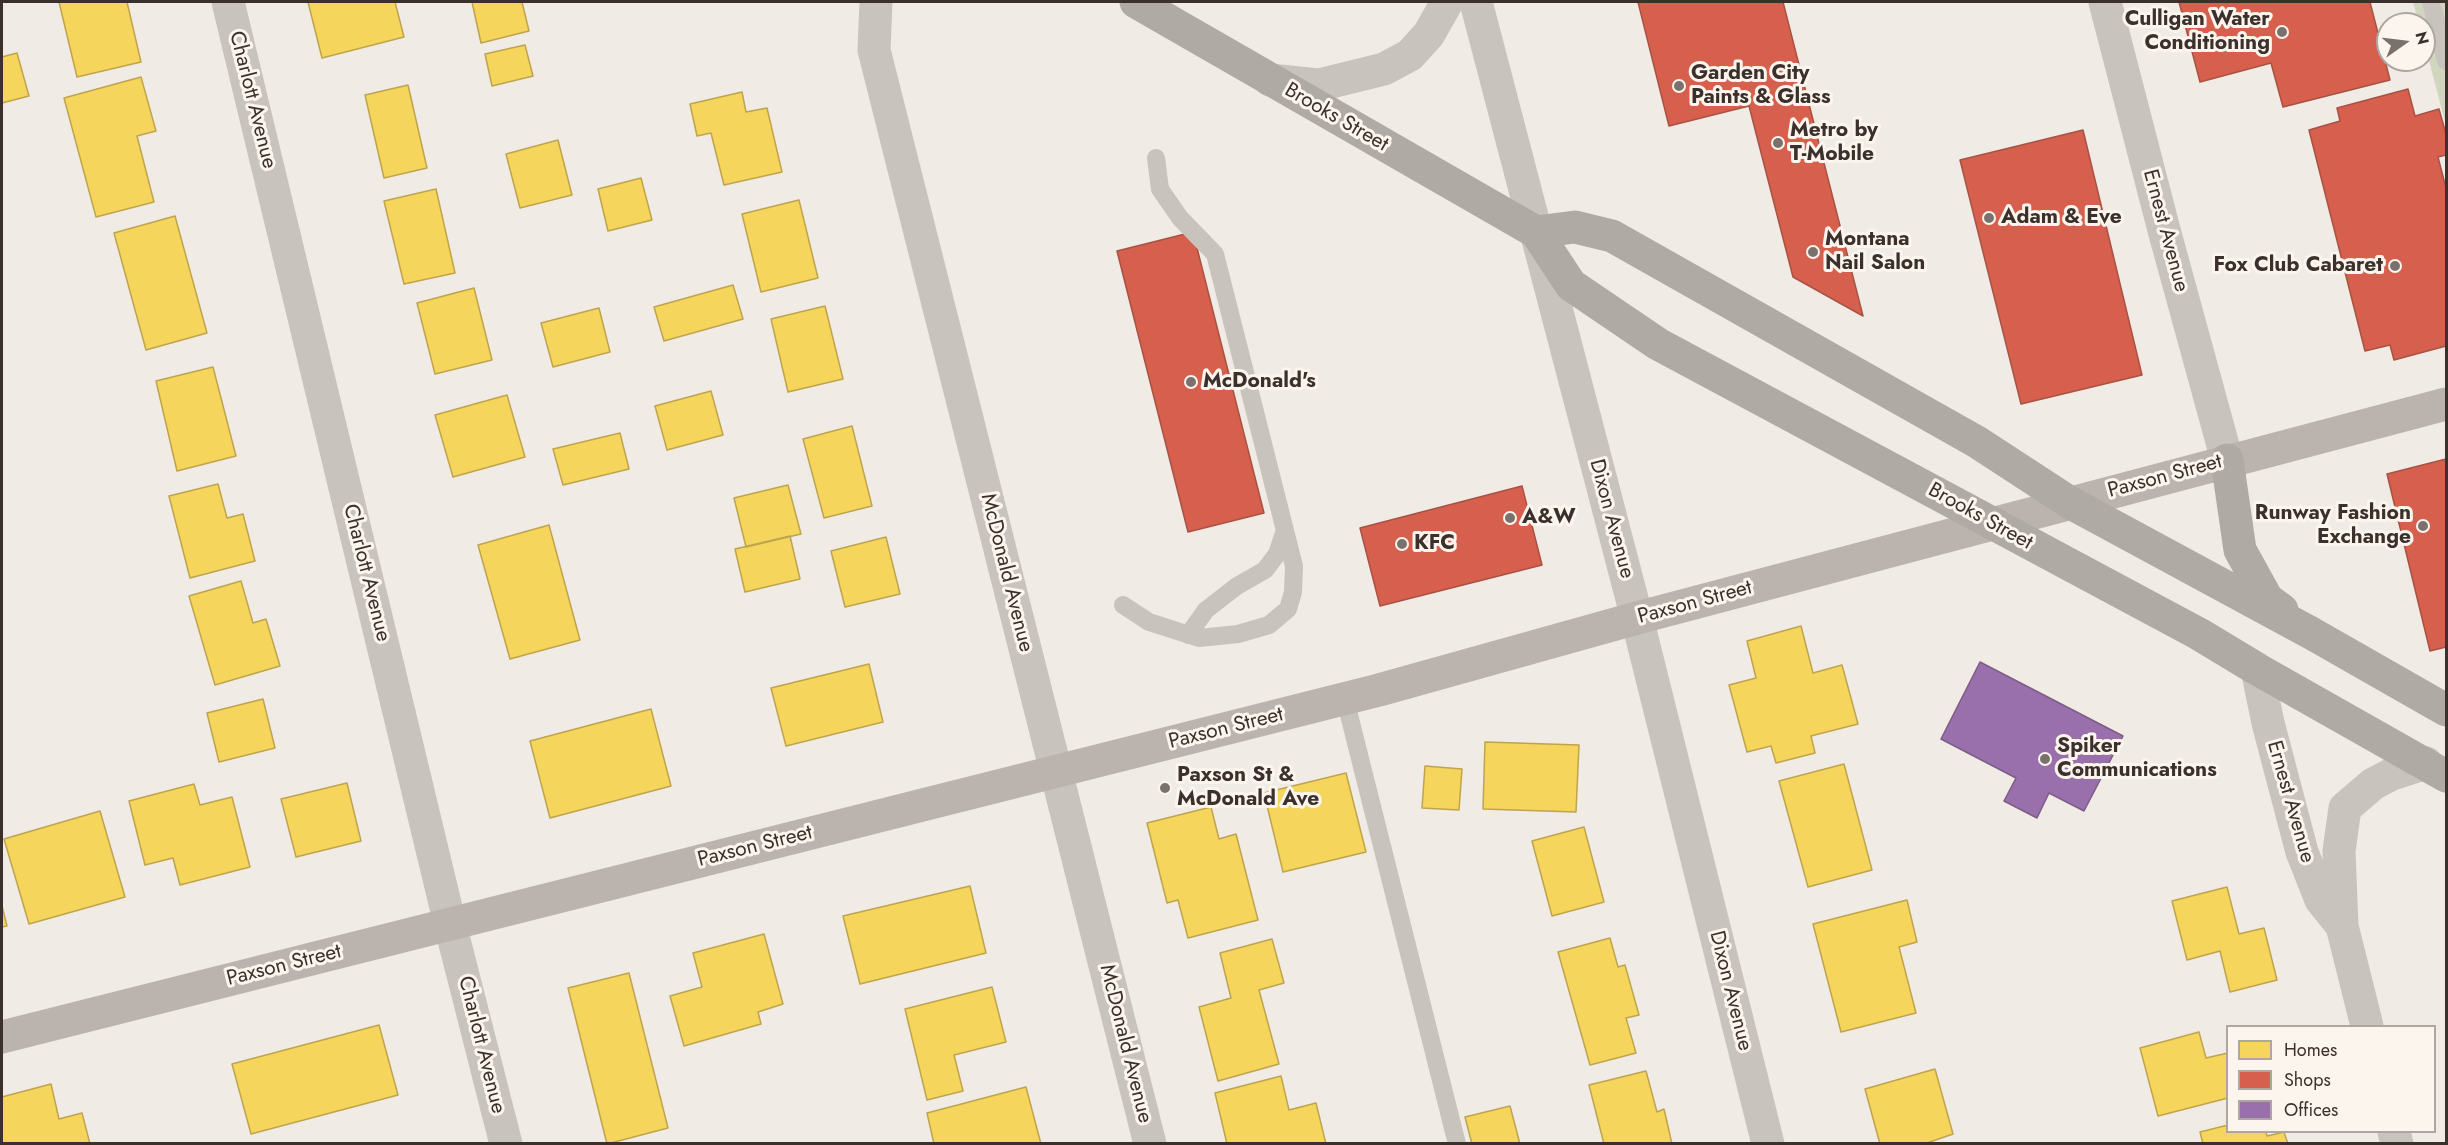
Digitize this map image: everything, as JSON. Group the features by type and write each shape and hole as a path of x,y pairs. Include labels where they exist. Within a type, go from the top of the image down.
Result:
{"highway":[{"name":"Brooks Street","path":"1136,2 1536,232 1570,285 1658,344 2199,634 2436,769"},
{"path":"1536,232 1575,226 1612,236 1977,442 2069,502 2311,633 2446,710"},
{"path":"2227,460 2240,550 2267,599 2311,633"}],"street":[{"name":"Charlott Avenue","path":"228,2 450,924 506,1143"},
{"name":"McDonald Avenue","path":"876,2 874,50 1150,1143"},
{"path":"1270,80 1319,85 1384,69 1410,55 1429,34 1447,2"},
{"name":"Dixon Avenue","path":"1476,2 1637,618 1768,1143"},
{"name":"Ernest Avenue","path":"2105,2 2227,460"},
{"name":"Paxson Street","path":"2,1037 1345,699 1637,618 1996,525 2069,502 2446,404"},
{"name":"Ernest Avenue","path":"2257,669 2268,723 2302,852 2321,900 2342,926"},
{"name":"Ernest Avenue","path":"2367,1025 2342,926 2338,851 2345,808 2373,784 2392,774 2436,769"}],"lane":[{"path":"2431,2 2446,61"},
{"path":"1123,605 1149,622 1199,638 1238,634 1269,625 1288,609 1293,592 1294,566 1215,254 1180,218 1160,189 1156,158"},
{"path":"1188,635 1206,610 1237,586 1266,570 1277,554 1285,530"},
{"path":"1345,699 1457,1143"}],"green space":[{"path":"2413,2 2446,2 2446,126 2432,72 2436,72 2436,12 2416,12"}],"building: Homes":[{"path":"59,2 127,2 141,62 77,77"},
{"path":"308,2 395,2 404,37 322,58"},
{"path":"472,2 522,2 529,31 481,43"},
{"path":"525,45 533,76 492,86 485,54"},
{"path":"17,53 29,96 2,103 2,57"},
{"path":"141,77 156,131 137,136 154,202 96,217 64,98"},
{"path":"408,85 427,168 384,178 365,95"},
{"path":"742,92 746,112 767,108 782,172 724,185 711,133 697,136 690,104"},
{"path":"558,140 572,195 520,208 506,154"},
{"path":"641,178 652,220 608,231 598,189"},
{"path":"436,189 455,273 404,284 384,201"},
{"path":"799,200 818,278 761,292 742,214"},
{"path":"175,216 207,333 146,350 114,233"},
{"path":"733,285 743,319 664,341 654,307"},
{"path":"474,288 492,360 435,374 417,303"},
{"path":"825,306 843,379 788,392 771,319"},
{"path":"599,308 610,352 553,367 541,323"},
{"path":"213,367 236,456 177,471 156,381"},
{"path":"711,391 723,435 667,450 655,406"},
{"path":"507,395 525,457 453,477 435,415"},
{"path":"852,426 872,506 824,518 803,439"},
{"path":"620,433 629,469 563,485 553,449"},
{"path":"218,484 227,518 243,514 255,561 190,578 169,496"},
{"path":"788,485 801,534 746,547 734,498"},
{"path":"549,525 580,640 510,659 478,545"},
{"path":"790,536 800,579 745,592 735,549"},
{"path":"886,537 900,594 845,607 831,551"},
{"path":"241,581 253,623 266,619 280,666 215,685 189,596"},
{"path":"1801,626 1813,673 1842,665 1858,724 1811,736 1815,753 1776,763 1771,746 1747,752 1729,685 1756,678 1747,641"},
{"path":"869,664 883,722 786,746 771,688"},
{"path":"263,699 275,748 219,762 207,713"},
{"path":"651,709 671,786 550,818 530,741"},
{"path":"1485,742 1579,745 1576,812 1483,809"},
{"path":"1844,764 1872,870 1808,887 1779,781"},
{"path":"1425,766 1462,769 1459,810 1422,808"},
{"path":"1346,773 1366,852 1283,872 1264,793"},
{"path":"347,783 361,841 296,857 281,799"},
{"path":"194,784 200,805 232,797 250,867 180,885 173,858 145,865 129,801"},
{"path":"1211,807 1219,839 1236,834 1258,920 1188,938 1178,900 1167,903 1147,823"},
{"path":"100,811 125,897 29,924 4,839"},
{"path":"1584,827 1604,902 1552,916 1532,841"},
{"path":"970,886 986,953 860,984 843,916"},
{"path":"2227,887 2239,934 2264,928 2277,980 2230,992 2220,951 2187,960 2172,901"},
{"path":"1907,900 1917,942 1899,947 1916,1013 1841,1032 1813,924"},
{"path":"2,906 7,926 2,927"},
{"path":"764,934 783,1004 758,1012 761,1024 684,1046 670,996 702,987 693,953"},
{"path":"1610,938 1618,967 1625,965 1639,1015 1626,1018 1636,1053 1590,1065 1558,952"},
{"path":"1272,939 1284,983 1259,990 1279,1064 1218,1081 1199,1007 1231,998 1220,953"},
{"path":"629,973 668,1128 607,1144 568,988"},
{"path":"992,987 1006,1042 954,1055 963,1091 927,1100 905,1009"},
{"path":"379,1025 398,1095 251,1134 232,1064"},
{"path":"2199,1032 2206,1058 2226,1053 2226,1099 2158,1116 2140,1048"},
{"path":"1935,1069 1953,1134 1924,1144 1880,1144 1865,1089"},
{"path":"1646,1071 1657,1112 1664,1109 1672,1144 1604,1144 1589,1085"},
{"path":"1281,1076 1289,1110 1316,1103 1326,1144 1227,1144 1215,1093"},
{"path":"51,1084 59,1119 82,1113 90,1144 2,1144 2,1097"},
{"path":"1026,1087 1041,1144 934,1144 927,1113"},
{"path":"1510,1106 1520,1144 1472,1144 1465,1117"},
{"path":"2226,1126 2226,1133 2266,1133 2267,1136 2284,1133 2288,1144 2203,1144 2200,1132"}],"building: Shops":[{"path":"1638,2 1783,2 1863,316 1793,277 1749,106 1669,126"},
{"name":"Culligan Water Conditioning","path":"2179,2 2370,2 2376,25 2376,72 2388,72 2390,80 2283,107 2271,63 2200,82"},
{"name":"Fox Club Cabaret","path":"2408,89 2415,116 2439,109 2446,134 2446,155 2438,157 2446,188 2446,346 2394,360 2390,345 2365,351 2309,130 2340,121 2337,108"},
{"path":"2083,130 2142,375 2021,404 1960,160"},
{"name":"McDonald's","path":"1193,232 1264,513 1188,532 1117,251"},
{"name":"Runway Fashion Exchange","path":"2446,459 2446,647 2430,651 2387,474"},
{"path":"1522,486 1542,565 1380,606 1360,528"}],"building: Offices":[{"name":"Spiker Communications","path":"1980,662 2123,736 2084,811 2049,793 2037,818 2004,801 2016,778 1941,739"}],"place":[{"name":"Culligan Water Conditioning","path":"2282,32"},
{"name":"Garden City Paints & Glass","path":"1679,86"},
{"name":"Metro by T-Mobile","path":"1778,143"},
{"name":"Adam & Eve","path":"1989,218"},
{"name":"Montana Nail Salon","path":"1813,252"},
{"name":"Fox Club Cabaret","path":"2395,266"},
{"name":"McDonald's","path":"1191,382"},
{"name":"A&W","path":"1510,518"},
{"name":"Runway Fashion Exchange","path":"2423,526"},
{"name":"KFC","path":"1402,544"},
{"name":"Spiker Communications","path":"2045,759"},
{"name":"Paxson St & McDonald Ave","path":"1165,788"}]}
